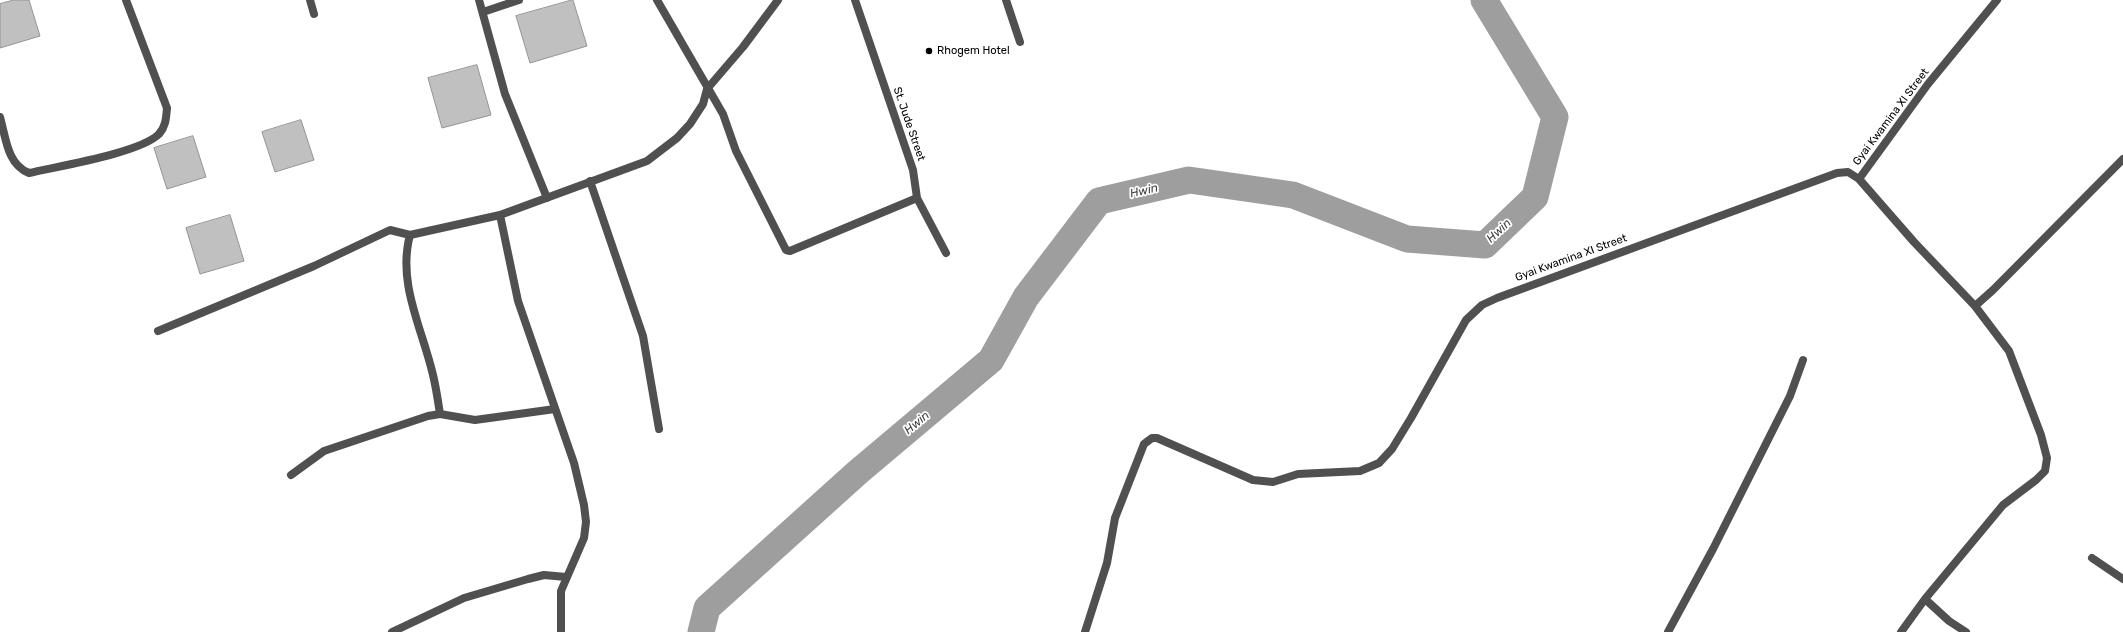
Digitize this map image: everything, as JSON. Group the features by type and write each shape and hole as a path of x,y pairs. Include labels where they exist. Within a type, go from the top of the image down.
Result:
{"street":[{"path":"0,117 12,160 20,169 29,173 140,147 160,133 166,123 167,108 126,0"},
{"path":"310,0 314,14"},
{"path":"479,0 505,94 547,198"},
{"path":"483,12 519,0"},
{"path":"657,0 722,114 736,151 786,250 790,251 917,198"},
{"path":"158,331 314,266 390,230 410,235 500,215 647,161 662,151 690,124 703,104 707,89 743,47 778,0"},
{"name":"St. Jude Street","path":"855,0 912,170 917,198 946,253"},
{"path":"1006,0 1020,42"},
{"name":"Gyai Kwamina XI Street","path":"1085,632 1108,563 1115,518 1144,444 1152,438 1157,438 1253,480 1273,482 1298,474 1360,471 1379,463 1392,449 1466,320 1482,305 1504,295 1837,173 1848,172 1859,179 1928,84 1997,0"},
{"path":"1974,306 1993,290 2123,159"},
{"path":"1859,179 1914,242 1974,306 2009,351 2041,435 2046,458 2045,471 2036,480 2003,505 1925,600 1901,632"},
{"path":"590,181 643,336 659,429"},
{"path":"500,215 518,301 574,463 586,522 580,549 560,591 561,632"},
{"path":"410,235 406,250 406,276 415,317 433,375 440,414"},
{"path":"1668,632 1713,549 1790,396 1803,360"},
{"path":"291,475 312,459 336,447 428,416 440,414 475,420 555,409"},
{"path":"2092,558 2123,579"},
{"path":"392,632 464,598 544,575 566,577"},
{"path":"1925,600 1949,621 1966,632"}],"building":[{"path":"14,0 29,0 40,36 0,48 0,4"},
{"path":"573,0 587,46 530,63 516,16"},
{"path":"477,65 491,115 442,128 428,78"},
{"path":"301,120 314,160 275,172 262,132"},
{"path":"193,136 206,177 167,189 154,148"},
{"path":"230,215 244,261 200,274 186,228"}],"waterway":[{"name":"Hwin","path":"701,632 707,608 858,472 991,360 1026,297 1099,201 1189,180 1293,195 1407,239 1485,245 1535,197 1555,117 1484,0"}],"place":[{"name":"Rhogem Hotel","path":"929,51"}]}
